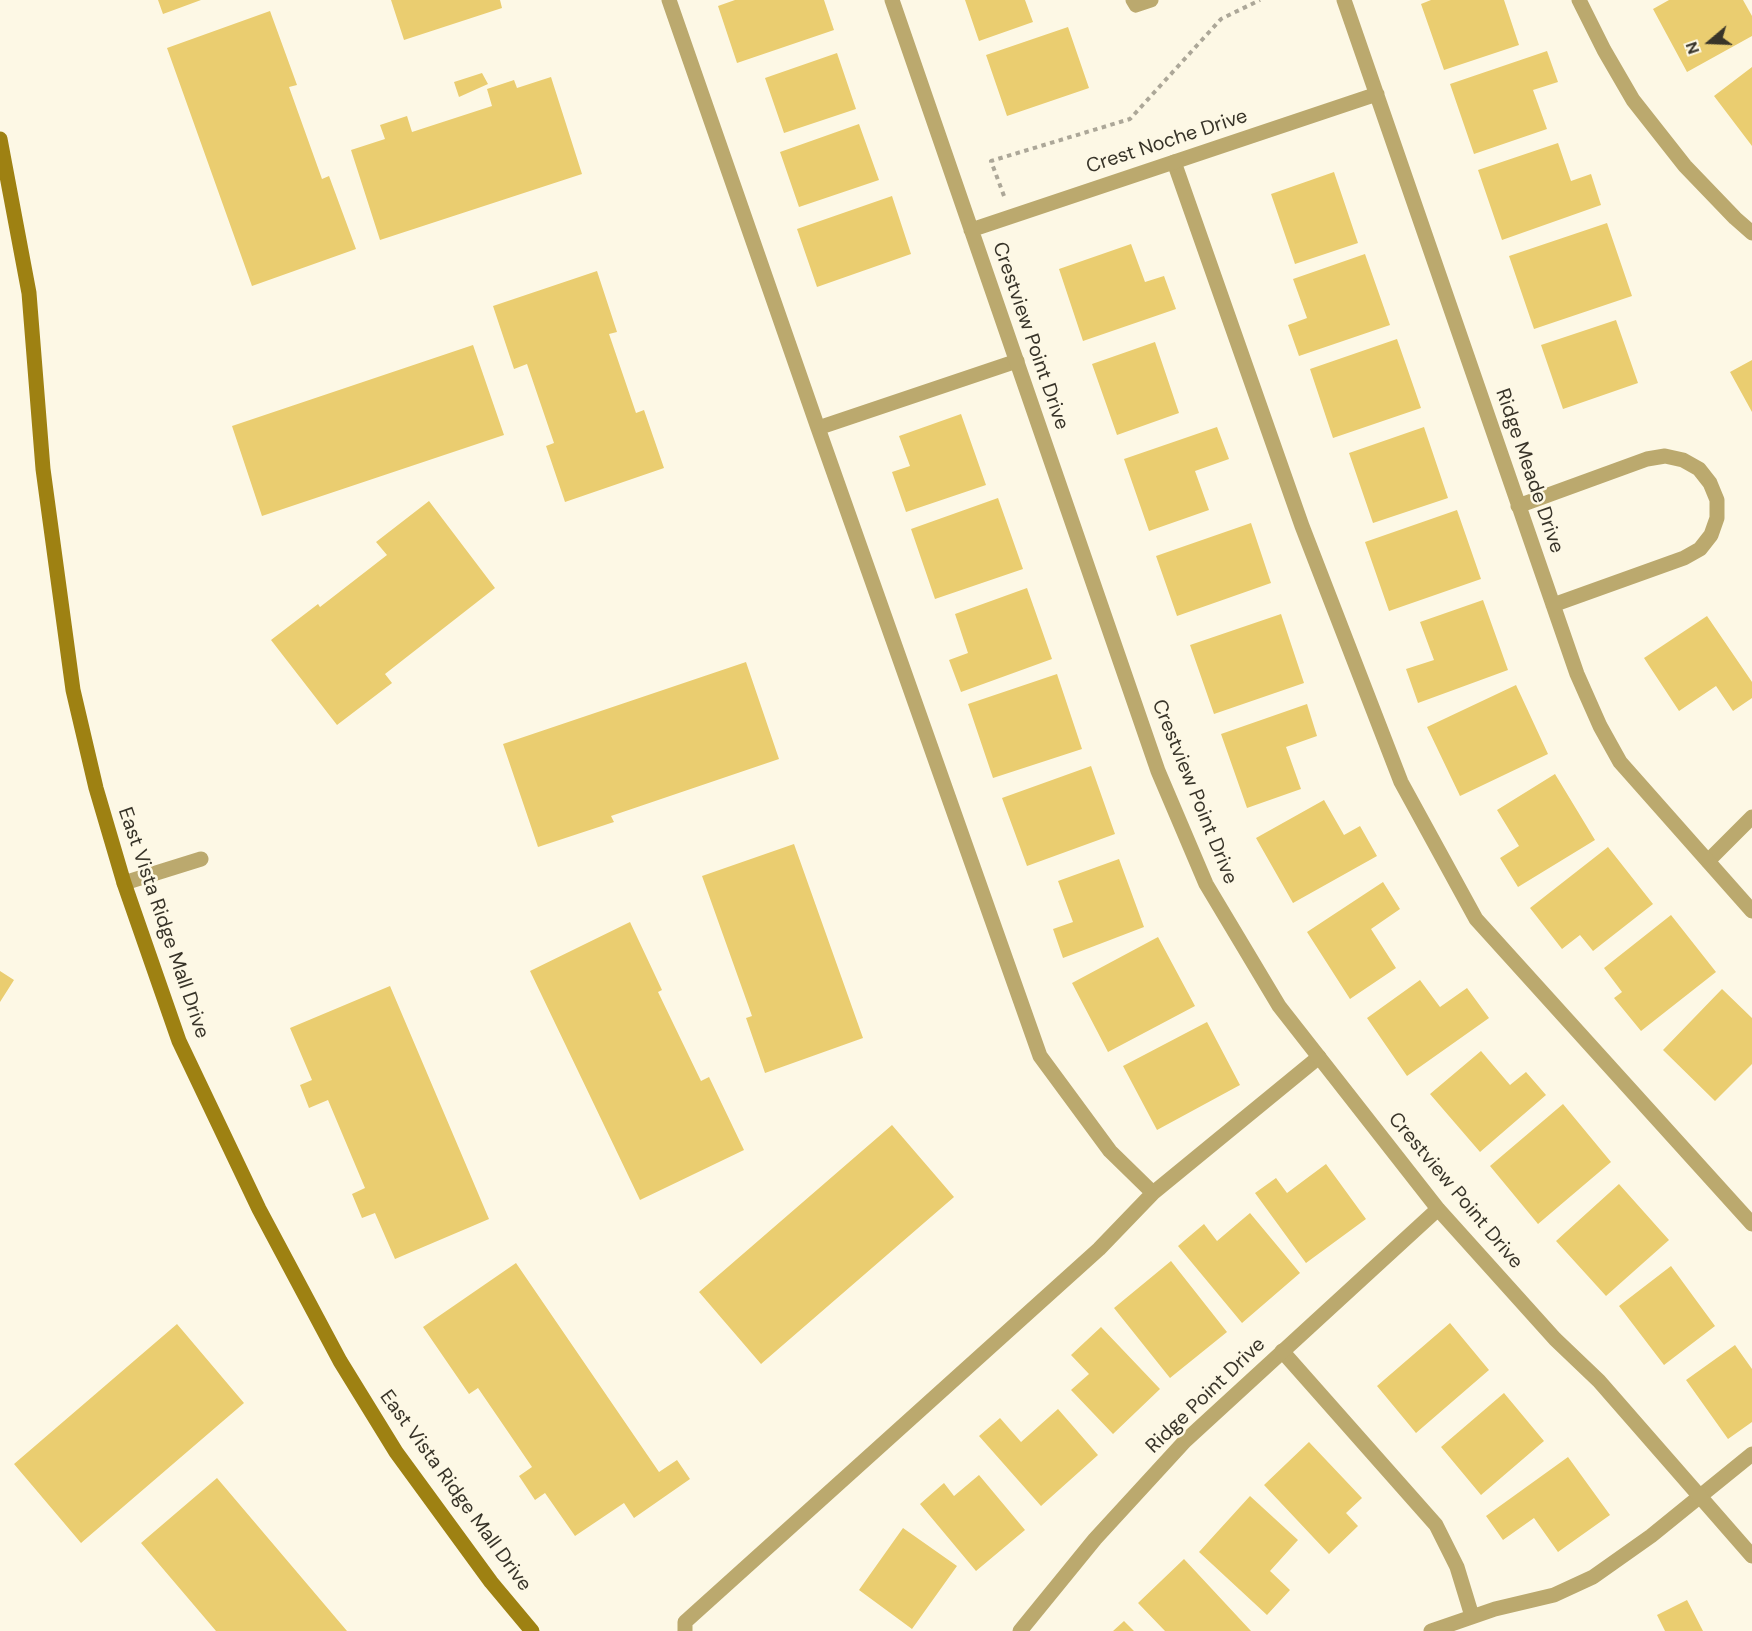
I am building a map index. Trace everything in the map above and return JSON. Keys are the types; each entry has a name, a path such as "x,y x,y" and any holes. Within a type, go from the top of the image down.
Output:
{"main road":[{"name":"East Vista Ridge Mall Drive","path":"0,139 29,293 43,469 72,690 96,788 124,884 178,1041 259,1209 340,1361 396,1452 491,1582 532,1631"}],"street":[{"path":"669,0 1040,1056 1110,1151 1153,1193"},
{"name":"Crestview Point Drive","path":"892,0 1158,771 1206,884 1279,1006 1438,1209 1556,1339 1599,1381 1752,1556"},
{"path":"1133,0 1136,5 1151,0"},
{"name":"Ridge Meade Drive","path":"1344,0 1577,674 1600,726 1620,762 1752,911"},
{"path":"1579,0 1604,51 1633,100 1685,166 1752,233"},
{"name":"Crest Noche Drive","path":"971,230 1377,94"},
{"path":"1174,162 1302,526 1401,782 1476,919 1752,1224"},
{"path":"818,428 1017,361"},
{"path":"1518,506 1647,459 1665,456 1683,460 1699,469 1710,483 1717,500 1717,518 1711,535 1700,549 1684,558 1553,605"},
{"path":"1708,861 1752,817"},
{"path":"124,884 201,859"},
{"path":"685,1631 685,1622 1099,1249 1153,1193 1319,1057"},
{"name":"Ridge Point Drive","path":"1020,1631 1095,1539 1185,1441 1438,1209"},
{"path":"1282,1351 1436,1525 1457,1568 1472,1616"},
{"path":"1431,1631 1495,1609 1554,1595 1593,1577 1651,1536 1752,1454"}],"path":[{"path":"1012,216 991,162 1130,119 1221,19 1260,0"}],"building":[{"path":"158,0 201,0 163,14"},
{"path":"391,0 500,0 502,8 404,40"},
{"path":"735,0 824,0 834,30 737,63 718,6"},
{"path":"965,0 1025,0 1033,22 979,41"},
{"path":"1431,0 1504,0 1519,45 1444,70 1421,4"},
{"path":"1669,0 1743,0 1752,16 1752,36 1687,72 1653,9"},
{"path":"270,11 297,85 289,87 322,179 329,176 356,249 252,286 167,48"},
{"path":"1068,27 1089,88 1007,116 986,55"},
{"path":"1547,51 1558,82 1533,90 1547,129 1474,154 1450,84"},
{"path":"837,53 856,109 784,133 765,78"},
{"path":"1752,67 1752,146 1714,96"},
{"path":"482,73 488,84 459,97 454,82"},
{"path":"551,77 582,174 380,240 351,150 385,139 380,125 407,116 412,132 492,106 487,89 514,80 517,88"},
{"path":"859,124 879,180 799,207 780,152"},
{"path":"1558,143 1571,181 1591,174 1601,205 1502,240 1478,170"},
{"path":"1334,172 1358,243 1295,264 1271,194"},
{"path":"892,196 911,254 817,287 797,229"},
{"path":"1607,223 1632,296 1534,329 1509,256"},
{"path":"1131,244 1145,282 1164,276 1176,309 1083,341 1059,269"},
{"path":"1365,254 1390,325 1299,356 1288,325 1307,318 1293,279"},
{"path":"597,271 617,332 609,334 636,413 644,410 664,468 565,502 546,446 554,443 527,364 514,369 493,306"},
{"path":"1616,320 1638,383 1563,409 1541,345"},
{"path":"1397,339 1421,408 1333,438 1310,369"},
{"path":"1155,342 1179,413 1117,435 1092,364"},
{"path":"473,345 504,435 262,516 232,426"},
{"path":"1752,360 1752,412 1730,372"},
{"path":"961,414 986,485 906,512 892,472 910,466 899,436"},
{"path":"1217,427 1229,459 1195,471 1209,510 1149,531 1124,459"},
{"path":"1424,427 1448,498 1373,523 1349,453"},
{"path":"998,498 1023,569 935,599 911,529"},
{"path":"429,501 495,588 385,674 392,683 337,725 271,640 318,604 320,607 387,555 376,542"},
{"path":"1457,510 1481,579 1389,611 1365,542"},
{"path":"1251,523 1271,583 1177,616 1156,556"},
{"path":"1027,588 1052,659 961,692 949,660 968,653 955,614"},
{"path":"1483,600 1508,670 1418,703 1406,669 1434,660 1420,622"},
{"path":"1281,614 1304,683 1214,714 1190,645"},
{"path":"1707,616 1752,682 1752,698 1733,711 1716,686 1679,711 1644,658"},
{"path":"746,662 779,759 611,816 614,822 538,847 503,744"},
{"path":"1057,674 1082,749 993,778 968,704"},
{"path":"1516,685 1548,754 1460,796 1427,727"},
{"path":"1307,704 1317,736 1286,747 1301,789 1247,808 1221,734"},
{"path":"1091,766 1115,834 1027,866 1002,798"},
{"path":"1555,774 1595,840 1518,887 1500,858 1519,846 1497,810"},
{"path":"1324,800 1344,835 1360,826 1377,856 1293,903 1256,838"},
{"path":"794,844 863,1038 765,1073 746,1018 752,1016 702,876"},
{"path":"1608,847 1653,904 1593,951 1580,935 1562,949 1530,908"},
{"path":"1119,859 1144,927 1063,958 1053,929 1073,922 1058,881"},
{"path":"1383,882 1400,909 1371,929 1396,968 1350,999 1307,932"},
{"path":"1671,915 1716,972 1641,1031 1614,998 1622,992 1604,968"},
{"path":"630,922 662,990 658,992 701,1081 709,1077 744,1150 640,1200 530,971"},
{"path":"1158,937 1195,1006 1108,1052 1072,983"},
{"path":"0,971 14,980 0,1002"},
{"path":"1420,980 1440,1007 1467,988 1489,1018 1407,1076 1367,1018"},
{"path":"390,986 489,1219 395,1259 375,1213 362,1218 352,1194 365,1188 328,1100 309,1108 300,1085 312,1080 290,1028"},
{"path":"1722,989 1752,1018 1752,1064 1715,1101 1663,1050"},
{"path":"1207,1022 1240,1085 1157,1130 1123,1066"},
{"path":"1481,1051 1510,1085 1526,1072 1546,1095 1480,1152 1430,1094"},
{"path":"1563,1104 1611,1162 1538,1224 1490,1166"},
{"path":"892,1125 954,1197 761,1364 699,1292"},
{"path":"1326,1164 1366,1219 1306,1263 1255,1193 1276,1178 1287,1193"},
{"path":"1619,1184 1669,1240 1606,1296 1556,1241"},
{"path":"1250,1213 1300,1273 1242,1323 1178,1246 1204,1224 1217,1241"},
{"path":"1171,1261 1227,1332 1170,1378 1114,1308"},
{"path":"516,1263 659,1472 677,1460 690,1479 634,1518 624,1503 575,1536 545,1493 535,1500 519,1476 532,1467 478,1388 469,1394 423,1327"},
{"path":"1671,1266 1715,1326 1664,1365 1619,1306"},
{"path":"1450,1323 1489,1370 1416,1433 1377,1386"},
{"path":"177,1324 244,1403 81,1543 14,1464"},
{"path":"1101,1327 1160,1389 1113,1434 1071,1390 1089,1374 1071,1355"},
{"path":"1735,1345 1752,1369 1752,1422 1728,1439 1686,1380"},
{"path":"1504,1393 1544,1441 1481,1495 1441,1447"},
{"path":"1058,1409 1098,1455 1041,1506 979,1436 1000,1418 1021,1442"},
{"path":"1309,1442 1362,1498 1346,1513 1358,1526 1329,1554 1264,1485"},
{"path":"1568,1457 1610,1515 1558,1552 1534,1518 1503,1540 1486,1516"},
{"path":"979,1475 1025,1530 976,1571 920,1504 944,1483 954,1496"},
{"path":"217,1478 347,1631 216,1631 141,1543"},
{"path":"1250,1496 1298,1540 1270,1571 1290,1590 1267,1615 1199,1552"},
{"path":"903,1528 957,1566 912,1629 859,1590"},
{"path":"1184,1559 1251,1631 1165,1631 1138,1603"},
{"path":"1687,1600 1703,1631 1665,1631 1657,1615"},
{"path":"1124,1621 1134,1631 1113,1631"}]}
